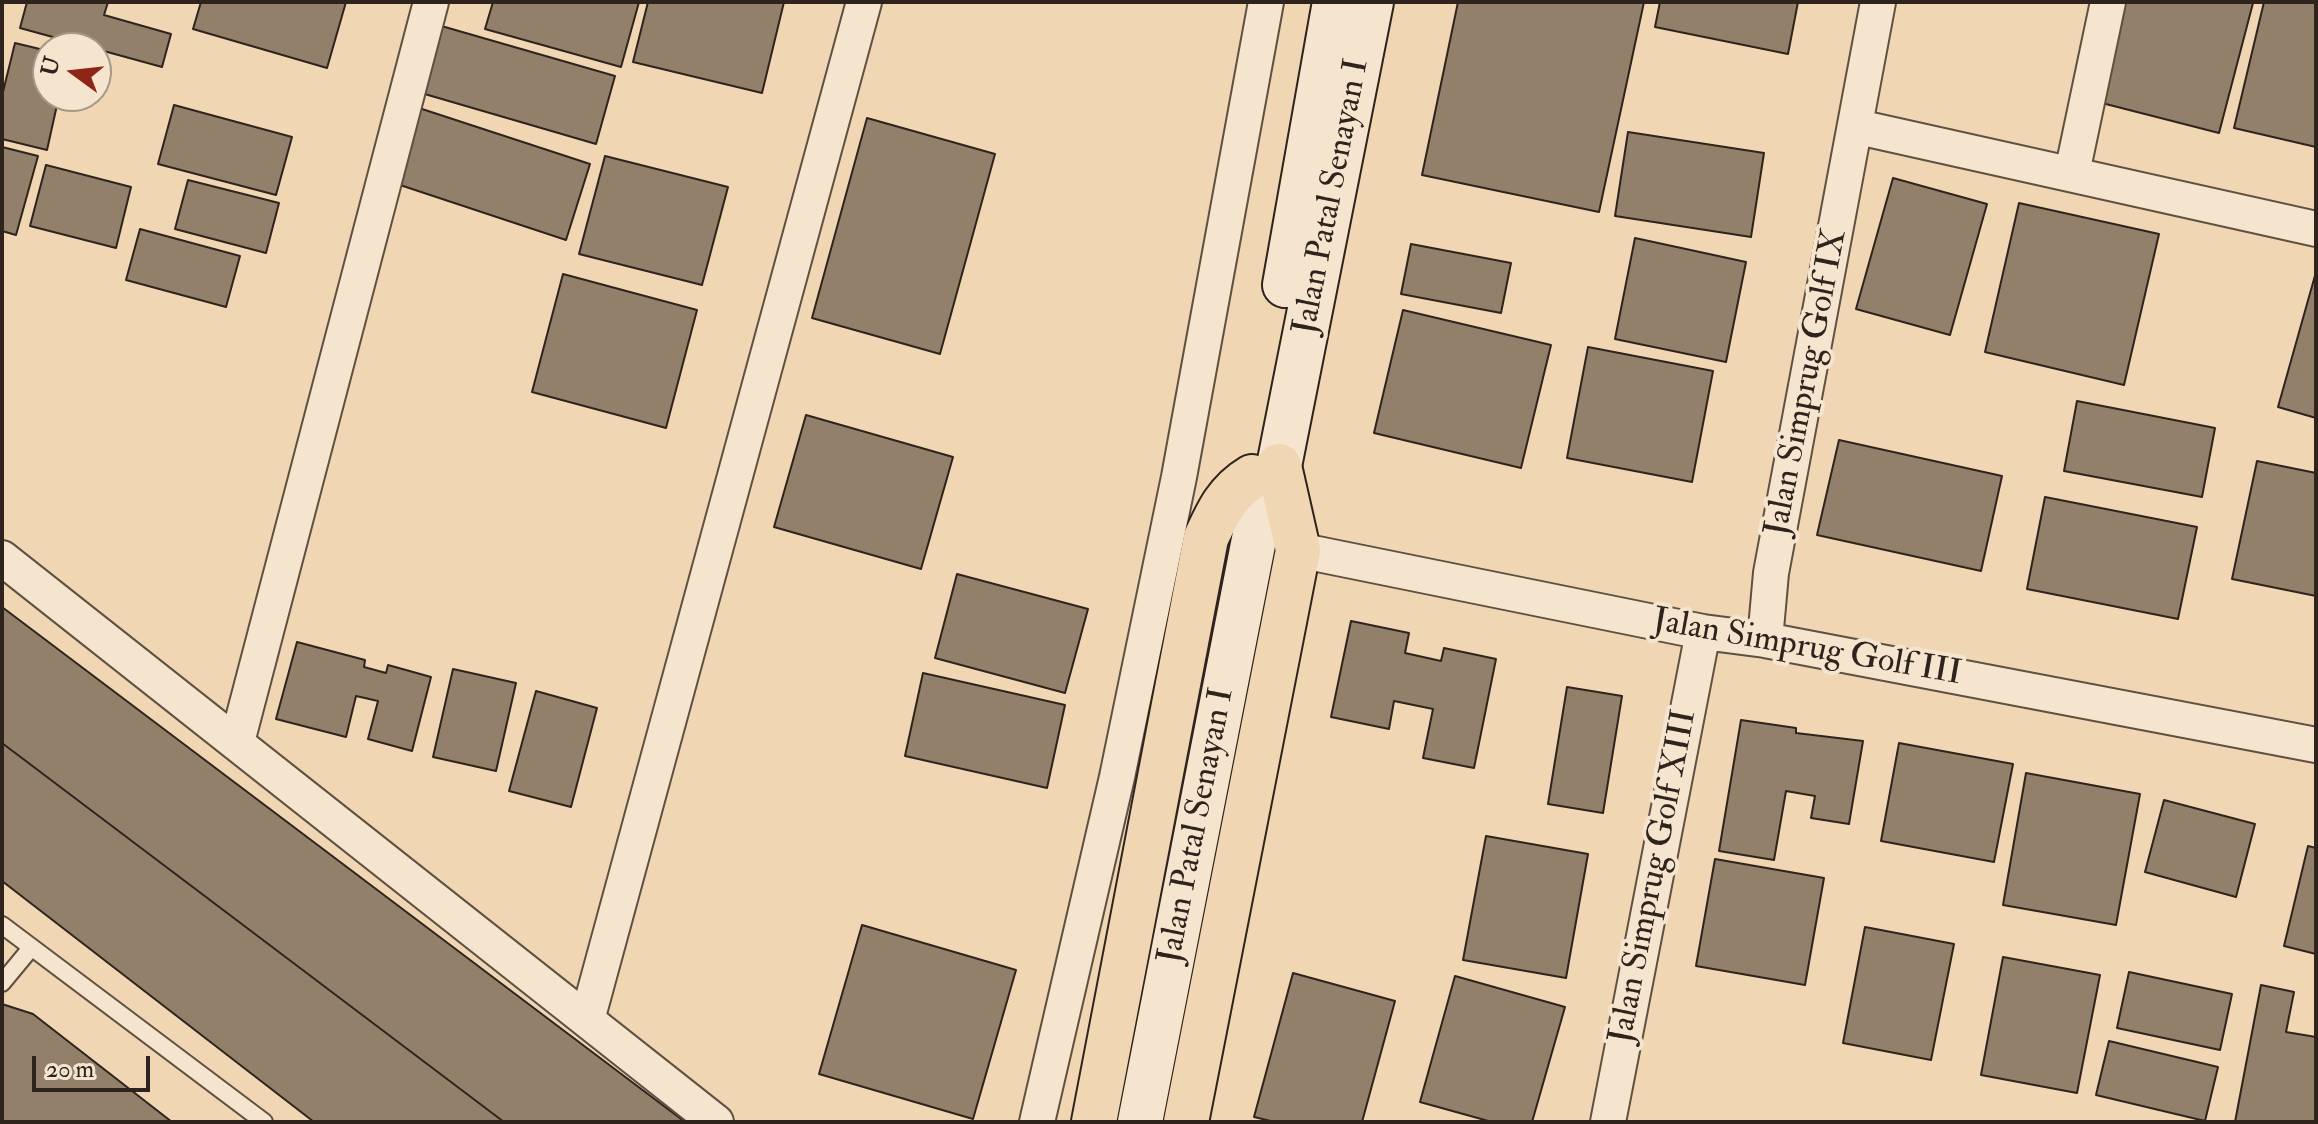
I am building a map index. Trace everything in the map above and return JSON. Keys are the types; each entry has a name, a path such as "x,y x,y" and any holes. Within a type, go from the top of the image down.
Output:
{"highway":[{"path":"1094,1122 1206,538 1220,507 1235,487 1265,471 1298,550 1186,1122"}],"main road":[{"name":"Jalan Patal Senayan I","path":"1140,1122 1253,544 1268,516 1265,471 1335,2"},
{"name":"Jalan Patal Senayan I","path":"1265,471 1371,2"}],"street":[{"path":"237,742 431,2"},
{"path":"587,1020 864,2"},
{"path":"1037,1122 1117,777 1179,477 1266,2"},
{"name":"Jalan Simprug Golf IX","path":"1765,640 1771,573 1858,127 1878,2"},
{"path":"2072,173 2108,2"},
{"path":"1858,127 2316,229"},
{"name":"Jalan Simprug Golf III","path":"1298,550 1703,632 1765,640 2316,745"},
{"path":"2,558 716,1122"},
{"name":"Jalan Simprug Golf XIII","path":"1608,1122 1703,632"}],"lane":[{"path":"2,925 264,1122"},
{"path":"2,983 31,948"}],"building":[{"path":"27,2 108,2 104,15 171,34 162,67 112,53 112,32 35,32 20,28"},
{"path":"201,2 346,2 327,68 193,29"},
{"path":"493,2 639,2 621,67 485,29"},
{"path":"648,2 784,2 762,93 633,62"},
{"path":"1458,2 1644,2 1599,212 1422,175"},
{"path":"1660,2 1798,2 1788,54 1655,27"},
{"path":"2124,2 2253,3 2219,133 2098,102"},
{"path":"2264,2 2316,2 2316,147 2234,128"},
{"path":"431,23 615,76 596,144 411,90"},
{"path":"15,43 32,47 32,112 55,112 47,150 2,139 2,96"},
{"path":"174,105 292,137 276,195 158,164"},
{"path":"419,108 590,164 566,240 394,183"},
{"path":"867,118 995,154 940,354 812,318"},
{"path":"1628,132 1764,153 1751,237 1615,216"},
{"path":"2,147 38,156 16,235 2,231"},
{"path":"605,156 728,187 702,285 579,254"},
{"path":"46,165 131,187 116,248 30,226"},
{"path":"1893,178 1987,204 1950,335 1856,309"},
{"path":"188,180 279,203 266,253 175,229"},
{"path":"2019,203 2159,234 2124,385 1985,352"},
{"path":"140,229 240,256 226,307 126,280"},
{"path":"1635,238 1746,262 1726,362 1615,339"},
{"path":"1411,244 1511,263 1501,313 1401,294"},
{"path":"2316,272 2316,418 2278,407"},
{"path":"563,274 697,310 666,428 532,392"},
{"path":"1403,310 1551,345 1521,468 1374,433"},
{"path":"1588,347 1713,371 1692,482 1567,458"},
{"path":"2077,401 2215,428 2202,497 2064,471"},
{"path":"806,415 953,457 921,569 774,527"},
{"path":"1839,440 2002,476 1981,571 1817,535"},
{"path":"2257,461 2316,473 2316,596 2232,579"},
{"path":"2045,497 2197,527 2178,619 2027,589"},
{"path":"957,574 1088,609 1065,693 935,658"},
{"path":"2,607 685,1122 504,1122 2,743"},
{"path":"1351,621 1409,633 1405,653 1441,661 1444,648 1496,659 1474,768 1423,758 1433,709 1394,701 1389,729 1331,717"},
{"path":"297,642 365,660 364,667 386,673 388,665 431,677 412,751 368,739 378,701 356,696 346,737 276,719"},
{"path":"453,669 516,683 496,771 433,757"},
{"path":"923,673 1065,705 1047,788 905,756"},
{"path":"1567,687 1622,696 1603,813 1548,804"},
{"path":"536,691 597,708 571,807 509,791"},
{"path":"1741,720 1796,728 1796,733 1863,741 1849,824 1811,818 1815,796 1786,791 1774,860 1719,851"},
{"path":"2,743 504,1122 314,1122 2,881"},
{"path":"1899,743 2013,764 1994,862 1881,841"},
{"path":"2026,773 2140,794 2116,925 2003,905"},
{"path":"2164,800 2255,824 2236,897 2145,872"},
{"path":"1486,836 1588,854 1566,978 1463,960"},
{"path":"2308,846 2316,848 2316,954 2284,946"},
{"path":"1715,859 1824,878 1805,985 1696,966"},
{"path":"862,925 1016,970 973,1119 819,1074"},
{"path":"1865,927 1954,944 1931,1060 1843,1043"},
{"path":"2003,957 2100,975 2077,1093 1981,1075"},
{"path":"2129,972 2232,994 2220,1050 2117,1028"},
{"path":"1293,973 1395,1001 1362,1122 1275,1122 1254,1117"},
{"path":"1455,976 1565,1007 1532,1122 1492,1122 1420,1102"},
{"path":"2261,985 2294,992 2286,1032 2316,1037 2316,1122 2235,1122"},
{"path":"2,1004 33,1014 172,1122 2,1122"},
{"path":"2109,1041 2218,1067 2205,1121 2096,1095"}]}
